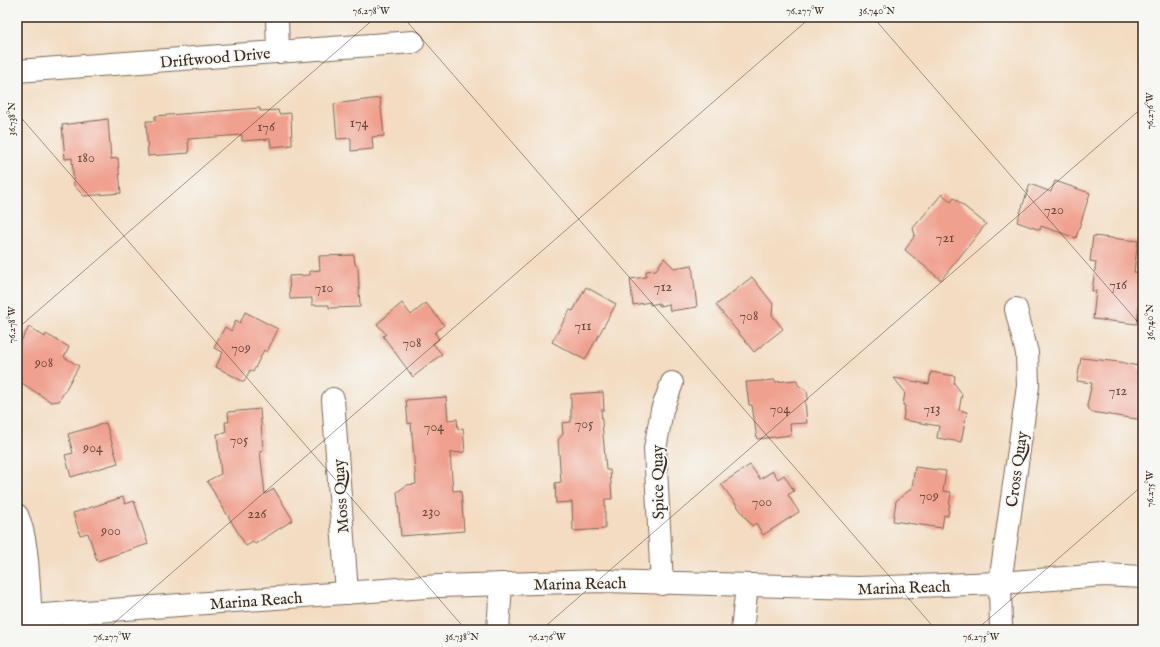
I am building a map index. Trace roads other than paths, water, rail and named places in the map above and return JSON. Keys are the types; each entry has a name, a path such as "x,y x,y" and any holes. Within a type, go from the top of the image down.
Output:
{"street":[{"path":"278,17 278,52"},
{"name":"Driftwood Drive","path":"17,71 413,42"},
{"name":"Cross Quay","path":"1001,630 1000,583 1028,386 1027,353 1016,309"},
{"name":"Spice Quay","path":"662,584 655,449 662,410 672,383"},
{"name":"Moss Quay","path":"332,399 347,593"},
{"path":"17,515 20,521 27,560 24,617"},
{"name":"Marina Reach","path":"24,617 439,586 604,581 662,584 858,588 1000,583 1104,575 1143,577"},
{"path":"498,630 501,584"},
{"path":"742,630 747,586"}]}
